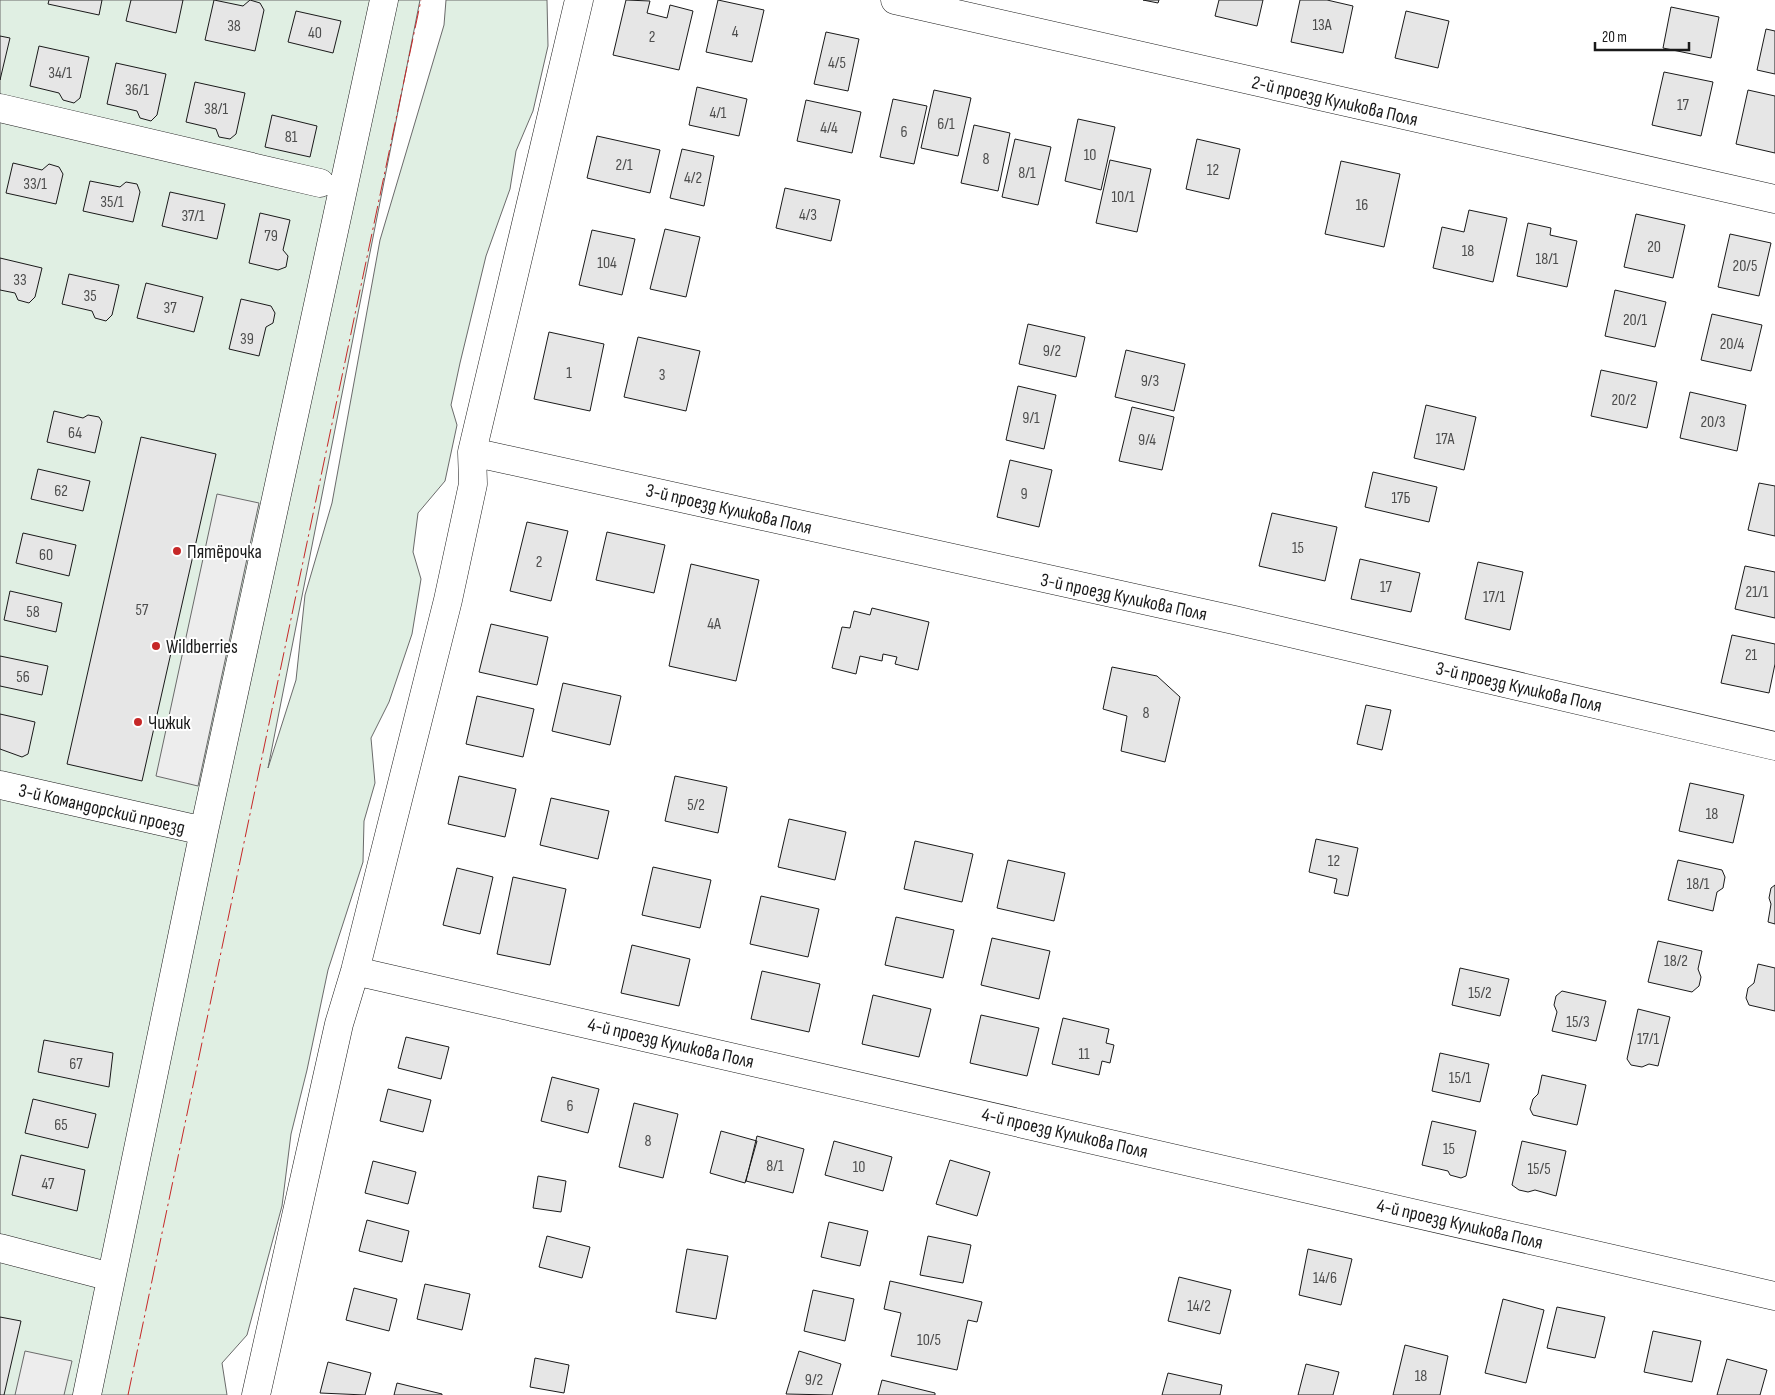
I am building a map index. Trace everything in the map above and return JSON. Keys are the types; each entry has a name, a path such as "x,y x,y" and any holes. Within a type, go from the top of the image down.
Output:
{"street":[{"path":"87,1395 204,832 384,0"},
{"path":"256,1395 339,1024 355,971 448,600 473,484 472,452 579,0"},
{"name":"2-й проезд Куликова Поля","path":"894,0 1775,199"},
{"path":"0,108 320,183"},
{"name":"3-й проезд Куликова Поля","path":"472,452 1234,620 1775,746"},
{"name":"3-й Командорский проезд","path":"0,785 204,832"},
{"name":"4-й проезд Куликова Поля","path":"355,971 1775,1296"},
{"path":"0,1248 111,1277"}],"green space":[{"path":"0,0 420,0 268,768 296,680 305,595 332,503 380,240 444,25 446,0 547,0 548,46 533,111 516,151 510,189 486,256 460,363 451,405 457,425 445,481 418,513 413,552 421,579 412,634 389,702 371,738 375,783 364,821 363,862 328,970 307,1070 291,1134 282,1206 247,1335 222,1363 227,1395 0,1395"}],"shaded area":[{"path":"217,494 259,503 198,786 156,776"},
{"path":"25,1351 72,1361 64,1395 15,1395"}],"building":[{"path":"49,0 102,0 99,15 48,4"},
{"path":"131,0 183,0 176,33 126,21"},
{"path":"214,0 243,6 250,0 260,3 264,10 255,51 205,40"},
{"path":"626,0 650,1 647,13 667,18 670,5 693,11 679,70 613,55"},
{"path":"718,0 764,10 752,62 706,52"},
{"path":"1143,0 1159,0 1158,3"},
{"path":"1219,0 1263,0 1257,26 1215,16"},
{"path":"1300,0 1327,0 1353,6 1343,53 1291,42"},
{"path":"1671,7 1719,17 1711,58 1663,48"},
{"path":"296,11 341,21 333,53 288,42"},
{"path":"1406,11 1449,21 1438,68 1395,58"},
{"path":"1766,29 1775,31 1775,74 1757,70"},
{"path":"826,32 859,39 848,91 814,84"},
{"path":"0,36 10,38 0,80"},
{"path":"39,46 89,57 80,98 74,103 63,100 59,93 30,86"},
{"path":"116,63 166,74 157,115 151,121 140,118 137,111 107,104"},
{"path":"1664,72 1713,82 1701,136 1652,125"},
{"path":"195,82 245,93 236,134 230,139 219,137 216,129 186,122"},
{"path":"697,87 747,99 739,136 689,125"},
{"path":"934,90 971,98 958,156 921,148"},
{"path":"1748,90 1775,96 1775,153 1736,144"},
{"path":"893,99 927,106 914,164 880,157"},
{"path":"806,100 861,112 852,153 797,141"},
{"path":"272,115 317,126 310,157 265,147"},
{"path":"1078,119 1115,127 1101,190 1065,181"},
{"path":"974,125 1010,133 998,191 961,183"},
{"path":"597,136 660,150 650,193 587,178"},
{"path":"1015,139 1051,147 1038,205 1002,197"},
{"path":"1197,139 1240,149 1229,199 1186,189"},
{"path":"682,149 714,156 704,206 670,198"},
{"path":"1110,160 1151,169 1137,232 1096,223"},
{"path":"1341,161 1400,174 1384,247 1325,234"},
{"path":"13,163 42,170 49,164 59,167 63,174 56,204 6,193"},
{"path":"90,181 120,187 126,182 137,184 140,192 133,222 83,211"},
{"path":"785,188 840,200 831,241 776,228"},
{"path":"170,192 225,204 217,239 162,226"},
{"path":"1469,210 1507,218 1493,282 1433,268 1442,227 1464,232"},
{"path":"260,213 290,220 283,250 288,256 286,267 278,270 249,263"},
{"path":"1636,214 1685,225 1673,278 1624,267"},
{"path":"1528,223 1551,228 1550,235 1577,241 1567,287 1517,276"},
{"path":"665,229 700,237 686,297 650,289"},
{"path":"592,230 635,239 622,295 579,285"},
{"path":"1730,234 1771,243 1759,296 1718,287"},
{"path":"0,258 42,268 35,297 29,303 18,300 15,293 0,290"},
{"path":"69,274 119,285 112,315 106,321 95,318 92,311 62,304"},
{"path":"146,283 203,297 194,332 137,318"},
{"path":"1615,290 1666,302 1655,347 1605,336"},
{"path":"241,299 271,306 275,313 273,323 266,327 259,356 229,349"},
{"path":"1712,314 1762,325 1751,371 1701,360"},
{"path":"1028,324 1085,337 1076,377 1019,364"},
{"path":"549,332 604,344 590,411 534,399"},
{"path":"638,337 700,351 686,411 624,397"},
{"path":"1126,350 1185,364 1174,411 1115,397"},
{"path":"1601,370 1657,382 1647,428 1591,416"},
{"path":"1018,386 1056,395 1044,449 1006,440"},
{"path":"1690,392 1746,405 1737,451 1680,438"},
{"path":"1426,405 1476,417 1464,470 1414,458"},
{"path":"1132,407 1174,417 1162,470 1119,461"},
{"path":"54,411 83,418 88,415 99,417 102,422 95,453 47,442"},
{"path":"141,437 216,454 142,781 67,764"},
{"path":"1010,460 1052,470 1039,527 997,517"},
{"path":"38,469 90,481 83,511 31,499"},
{"path":"1373,472 1437,487 1429,522 1365,507"},
{"path":"1759,483 1775,486 1775,536 1748,530"},
{"path":"1272,513 1337,527 1325,581 1259,566"},
{"path":"527,522 568,531 551,601 510,591"},
{"path":"607,532 665,545 654,593 596,580"},
{"path":"23,533 76,545 69,576 16,563"},
{"path":"1360,559 1420,573 1411,612 1351,599"},
{"path":"1478,562 1523,572 1510,630 1465,619"},
{"path":"691,564 759,580 736,681 669,666"},
{"path":"1745,566 1775,572 1775,618 1735,609"},
{"path":"10,591 62,603 56,632 4,620"},
{"path":"872,608 929,622 918,670 895,664 897,657 883,654 882,661 860,656 856,674 832,668 842,627 850,628 854,611 870,615"},
{"path":"491,624 548,637 537,685 479,672"},
{"path":"1732,635 1775,644 1775,664 1769,693 1721,683"},
{"path":"0,656 48,666 42,695 0,686"},
{"path":"1112,667 1157,676 1180,697 1165,762 1121,751 1127,716 1103,709"},
{"path":"563,683 621,696 610,745 552,731"},
{"path":"477,696 534,709 523,757 466,744"},
{"path":"1366,705 1391,710 1382,750 1357,744"},
{"path":"0,714 35,722 28,754 22,757 0,749"},
{"path":"459,776 516,789 505,837 448,824"},
{"path":"675,776 727,787 718,833 665,821"},
{"path":"1690,783 1744,795 1733,843 1679,831"},
{"path":"551,798 609,811 598,859 540,845"},
{"path":"789,819 846,832 835,880 778,867"},
{"path":"1316,839 1358,848 1348,896 1334,893 1337,879 1309,872"},
{"path":"915,841 973,854 962,902 904,889"},
{"path":"1008,860 1065,873 1054,921 997,908"},
{"path":"1678,860 1722,870 1725,877 1723,888 1717,892 1713,911 1668,900"},
{"path":"653,867 711,880 700,928 642,915"},
{"path":"457,868 493,877 480,934 443,925"},
{"path":"513,877 566,889 550,965 497,954"},
{"path":"1775,885 1775,924 1768,922 1771,904 1769,898 1771,888"},
{"path":"761,896 819,909 808,957 750,944"},
{"path":"896,917 954,930 943,978 885,965"},
{"path":"992,938 1050,951 1039,999 981,985"},
{"path":"1658,941 1702,951 1698,969 1701,977 1699,986 1692,992 1648,982"},
{"path":"632,945 690,959 679,1006 621,993"},
{"path":"1758,964 1775,968 1775,1011 1749,1005 1746,998 1748,988 1754,983"},
{"path":"1460,968 1509,979 1500,1016 1452,1005"},
{"path":"762,971 820,984 809,1032 751,1019"},
{"path":"1562,991 1606,1001 1596,1041 1552,1031 1557,1012 1554,1005 1556,996"},
{"path":"873,995 931,1009 919,1057 862,1044"},
{"path":"1638,1009 1670,1017 1658,1066 1649,1064 1642,1067 1631,1065 1627,1059"},
{"path":"981,1015 1039,1028 1027,1076 970,1063"},
{"path":"1063,1018 1109,1029 1106,1043 1114,1045 1110,1063 1102,1061 1099,1075 1052,1064"},
{"path":"406,1037 449,1047 441,1079 398,1068"},
{"path":"44,1040 113,1053 109,1087 38,1072"},
{"path":"1440,1053 1489,1064 1480,1102 1432,1091"},
{"path":"1542,1075 1586,1085 1577,1125 1533,1115 1530,1109 1533,1099 1538,1094"},
{"path":"552,1077 599,1089 588,1133 541,1121"},
{"path":"388,1089 431,1100 423,1132 380,1121"},
{"path":"33,1099 96,1114 88,1148 25,1133"},
{"path":"634,1103 678,1114 663,1178 619,1167"},
{"path":"1432,1121 1476,1131 1466,1176 1461,1178 1450,1175 1448,1171 1422,1165"},
{"path":"721,1131 757,1141 745,1183 710,1173"},
{"path":"757,1136 804,1149 793,1193 746,1181"},
{"path":"834,1141 892,1157 883,1191 825,1175"},
{"path":"1522,1141 1566,1151 1556,1196 1535,1190 1528,1192 1519,1190 1512,1185"},
{"path":"21,1155 85,1170 77,1211 12,1195"},
{"path":"950,1160 990,1172 977,1216 936,1204"},
{"path":"373,1161 416,1172 408,1204 365,1193"},
{"path":"538,1176 566,1181 561,1212 533,1208"},
{"path":"367,1220 409,1231 402,1262 359,1251"},
{"path":"829,1222 868,1231 860,1266 821,1257"},
{"path":"547,1236 590,1247 582,1278 539,1267"},
{"path":"928,1236 971,1245 963,1283 920,1275"},
{"path":"687,1249 728,1256 716,1319 676,1312"},
{"path":"1308,1249 1352,1259 1341,1305 1299,1295"},
{"path":"1179,1277 1231,1290 1220,1334 1168,1321"},
{"path":"890,1281 982,1302 977,1322 968,1320 957,1370 891,1356 901,1313 884,1309"},
{"path":"425,1284 470,1294 462,1330 417,1319"},
{"path":"354,1288 397,1299 389,1331 346,1320"},
{"path":"813,1290 854,1299 845,1341 804,1331"},
{"path":"1503,1299 1544,1310 1526,1383 1485,1373"},
{"path":"1557,1307 1605,1317 1595,1358 1547,1348"},
{"path":"0,1317 21,1321 4,1395 0,1395"},
{"path":"1653,1331 1701,1341 1692,1382 1644,1372"},
{"path":"1405,1345 1448,1356 1440,1395 1393,1395"},
{"path":"799,1351 841,1364 832,1395 786,1394"},
{"path":"535,1358 569,1365 564,1393 530,1387"},
{"path":"1727,1359 1767,1370 1760,1395 1717,1395"},
{"path":"328,1362 371,1373 365,1395 320,1393"},
{"path":"1306,1364 1339,1372 1333,1395 1298,1395"},
{"path":"1168,1373 1222,1385 1220,1395 1162,1395"},
{"path":"882,1380 935,1393 935,1395 878,1395"},
{"path":"397,1383 442,1394 442,1395 394,1395"}],"power":[{"path":"128,1395 421,0"}],"place":[{"name":"Пятёрочка","path":"177,551"},
{"name":"Wildberries","path":"156,646"},
{"name":"Чижик","path":"138,722"}]}
